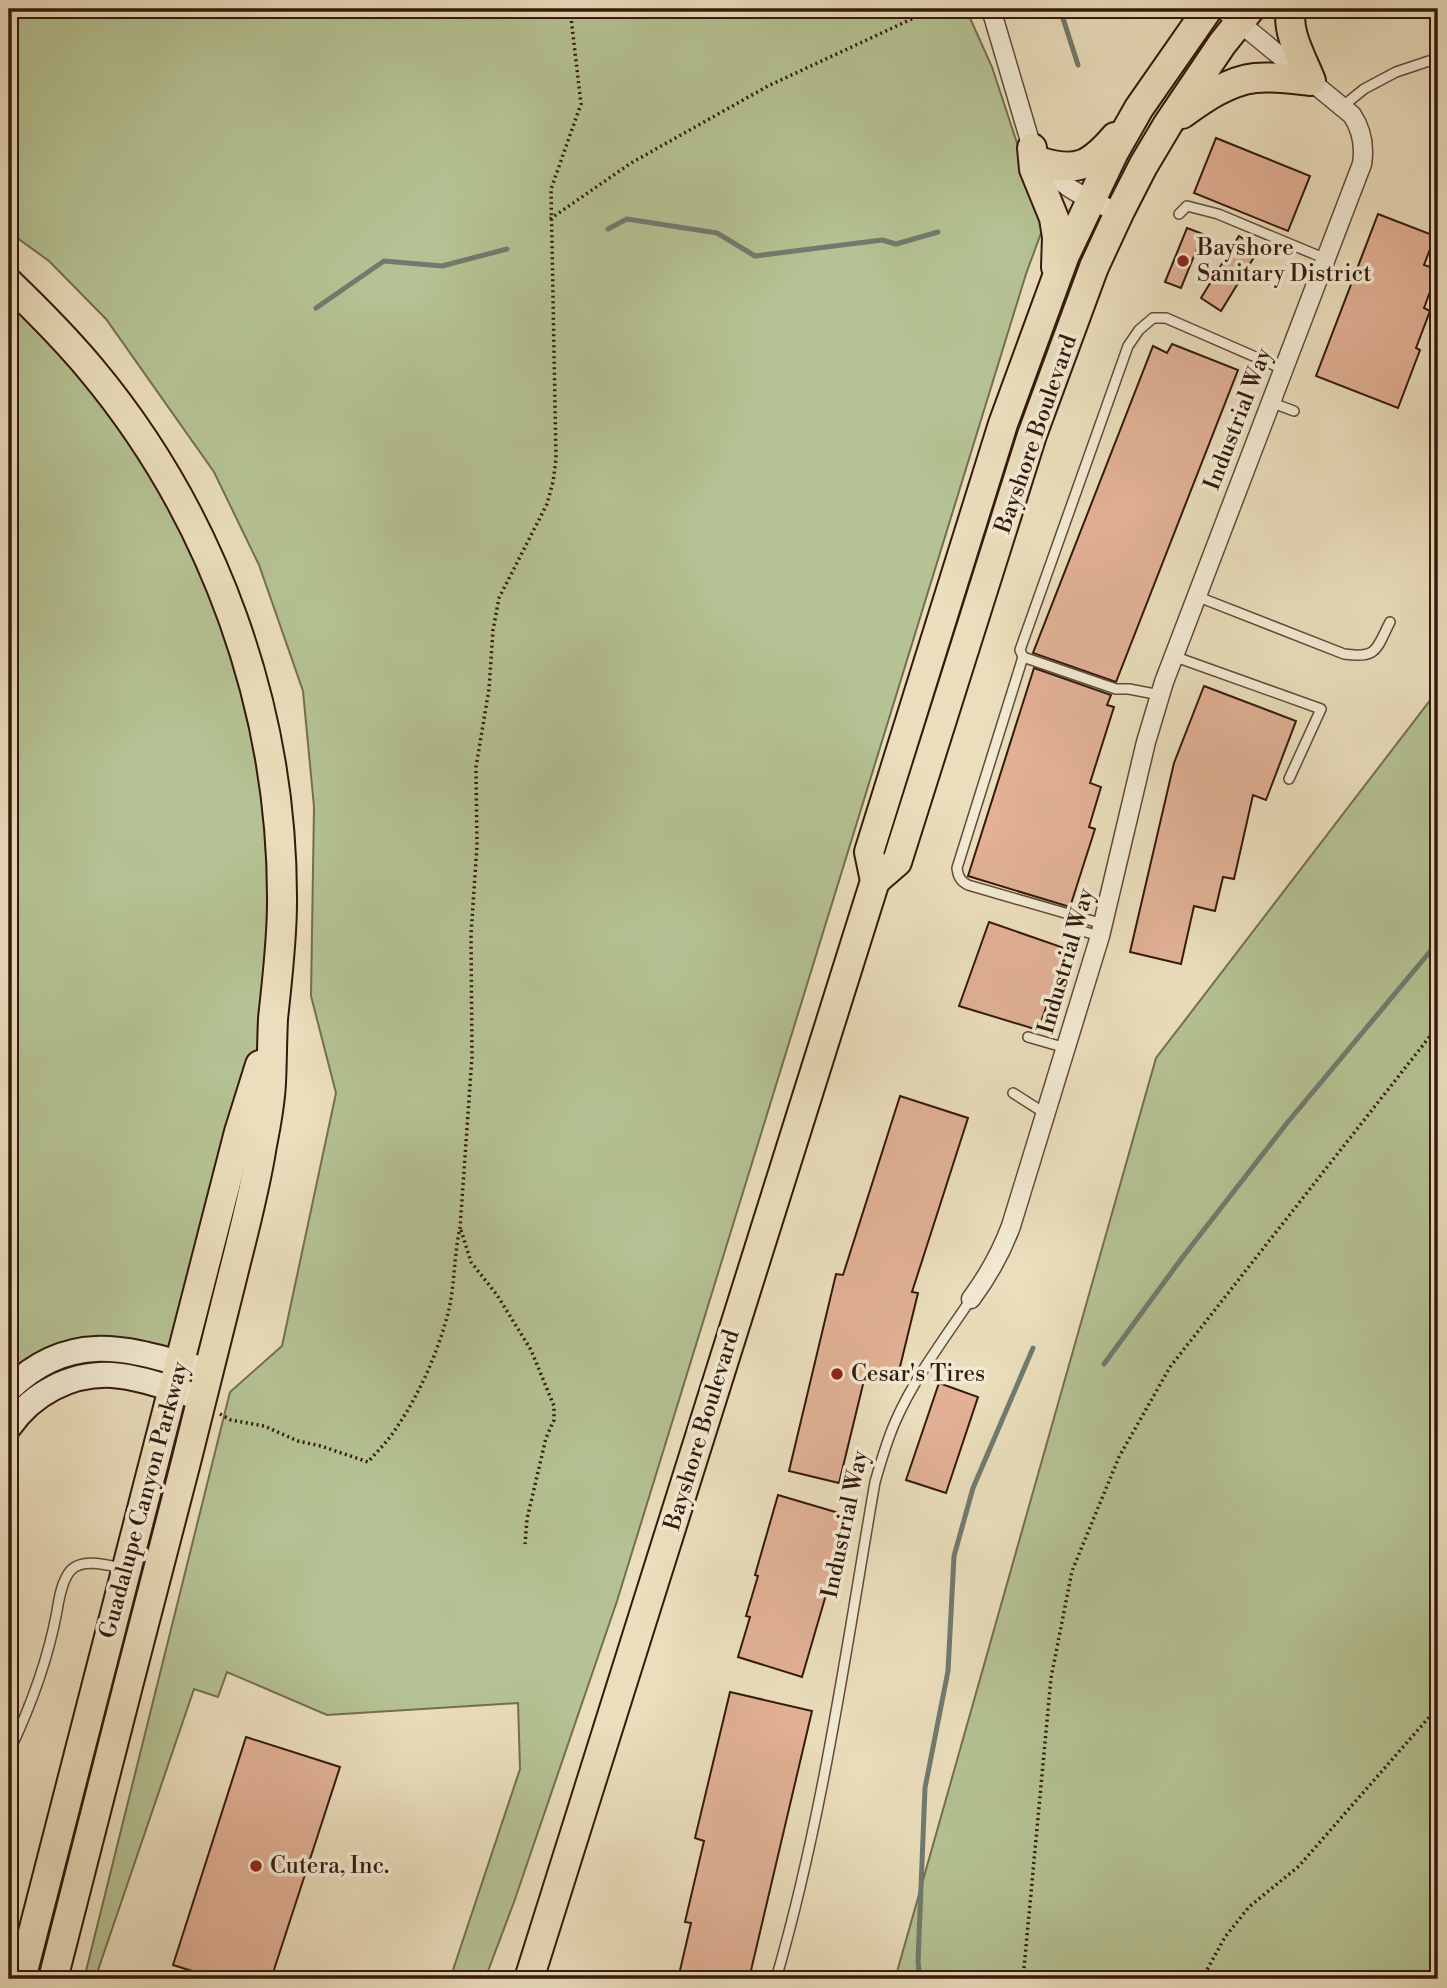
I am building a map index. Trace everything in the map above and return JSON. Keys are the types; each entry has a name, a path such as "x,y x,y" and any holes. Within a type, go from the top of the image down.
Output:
{"main road":[{"name":"Bayshore Boulevard","path":"529,1979 875,881 869,852 1003,424 1065,255 1114,152 1139,108 1208,9"},
{"path":"1168,124 1208,95 1254,78 1311,81 1292,33 1289,17 1291,9"},
{"name":"Bayshore Boulevard","path":"875,881 897,862 1032,435 1094,267 1143,166 1237,13"},
{"path":"1055,284 1055,218 1034,169 1037,155 1059,168 1078,167 1105,148 1139,108"},
{"name":"Guadalupe Canyon Parkway","path":"9,283 91,368 140,435 183,505 201,541 233,618 257,696 274,776 282,899 271,1087 249,1209 53,1979"},
{"name":"Guadalupe Canyon Parkway","path":"21,1979 239,1132 273,1022"}],"street":[{"path":"990,9 1037,155 1051,174 1063,184 1090,201 1119,213"},
{"name":"Industrial Way","path":"971,1299 1001,1253 1011,1226 1102,930 1146,742 1173,656 1362,164 1362,134 1358,124 1343,106 1311,81 1237,13"},
{"path":"9,1389 38,1365 85,1349 112,1348 134,1351 177,1377"},
{"path":"9,1427 17,1415 48,1390 90,1376 177,1377 205,1384"}],"lane":[{"path":"1343,106 1364,89 1396,72 1438,58"},
{"path":"1179,214 1187,206 1218,214 1325,259"},
{"path":"1102,930 968,885 957,873 1023,657 1020,650 1128,346 1139,330 1153,318 1166,318 1283,369"},
{"path":"1270,402 1294,411"},
{"path":"1196,596 1344,653 1361,656 1376,649 1390,622"},
{"path":"1173,656 1321,709 1289,779"},
{"path":"1023,657 1116,689 1160,695"},
{"path":"1071,928 1102,930"},
{"path":"1028,1037 1066,1048"},
{"path":"1013,1093 1046,1114"},
{"name":"Industrial Way","path":"776,1979 795,1911 819,1804 875,1482 895,1420 911,1389 971,1299"},
{"path":"9,1752 48,1653 66,1576 73,1568 99,1563 126,1569"}],"path":[{"path":"205,1384 222,1416 264,1426 298,1441 368,1462 390,1438 417,1393 437,1348 449,1307 460,1228 472,1057 471,934 477,846 476,767 489,690 493,630 499,598 547,504 556,459 551,190 581,104 570,9"},
{"path":"550,219 631,163 757,93 933,9"},
{"path":"1023,1979 1051,1678 1072,1571 1119,1457 1170,1367 1438,1026"},
{"path":"460,1228 471,1262 497,1295 531,1350 554,1406 555,1420 546,1438 527,1519 525,1544"},
{"path":"1202,1979 1225,1937 1249,1907 1299,1866 1438,1707"}],"green space":[{"path":"9,9 966,9 992,67 1044,225 1026,274 617,1601 485,1979 450,1979 520,1769 518,1703 327,1715 227,1672 218,1697 194,1689 95,1979 84,1979 230,1392 282,1346 336,1093 311,996 314,807 303,691 259,565 214,472 106,319 49,261 9,232"},
{"path":"9,283 140,435 257,696 278,982 180,1364 112,1348 9,1389"},
{"path":"1438,690 1438,1979 895,1979 1156,1058"}],"building":[{"path":"1216,138 1310,176 1288,231 1194,193"},
{"path":"1378,214 1435,236 1424,265 1438,270 1424,308 1430,311 1416,348 1420,350 1398,408 1316,376"},
{"name":"Bayshore Sanitary District","path":"1187,228 1203,234 1181,288 1165,282"},
{"path":"1239,236 1259,249 1221,311 1201,298"},
{"path":"1172,344 1238,370 1116,682 1033,653 1153,346 1167,353"},
{"path":"1034,668 1111,695 1107,705 1114,707 1090,783 1101,787 1089,827 1095,829 1070,907 968,876"},
{"path":"1204,686 1296,721 1266,800 1253,795 1234,879 1223,877 1215,911 1194,906 1181,964 1130,952 1174,763"},
{"path":"989,922 1067,949 1038,1030 959,1006"},
{"path":"900,1096 968,1118 912,1292 918,1293 898,1375 867,1368 839,1483 789,1471 836,1274 843,1275"},
{"path":"939,1383 978,1397 946,1493 906,1480"},
{"path":"778,1495 849,1516 802,1677 738,1657 750,1617 746,1616 758,1576 755,1575"},
{"path":"730,1692 812,1711 749,1979 678,1979 691,1923 685,1922 704,1841 695,1838"},
{"name":"Cutera, Inc.","path":"246,1737 340,1767 271,1979 218,1979 173,1965"}],"waterway":[{"path":"1060,9 1078,65"},
{"path":"608,229 627,219 717,233 755,256 882,240 896,244 938,232"},
{"path":"316,308 384,261 442,266 507,249"},
{"path":"1104,1364 1287,1123 1438,942"},
{"path":"920,1979 918,1962 925,1788 948,1671 954,1556 973,1488 1033,1348"}],"place":[{"name":"Bayshore Sanitary District","path":"1183,261"},
{"name":"Cesar's Tires","path":"837,1374"},
{"name":"Cutera, Inc.","path":"256,1866"}]}
